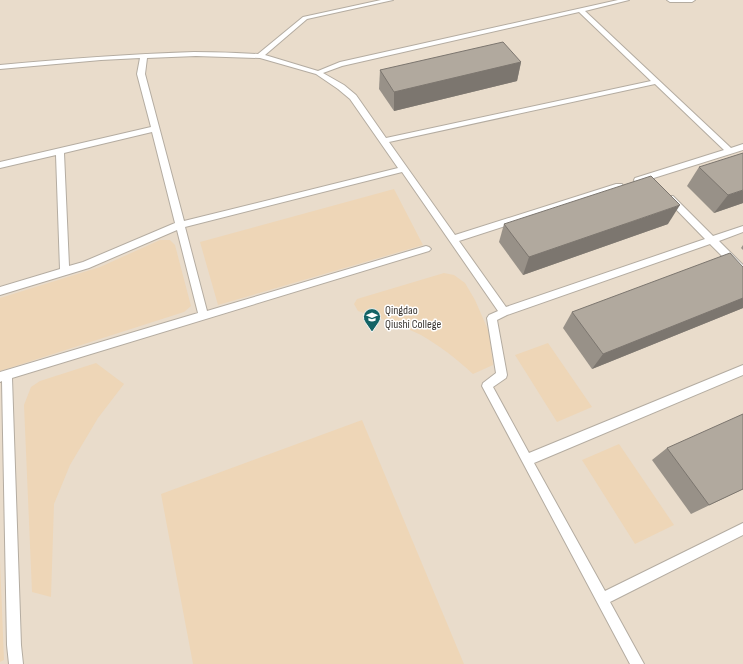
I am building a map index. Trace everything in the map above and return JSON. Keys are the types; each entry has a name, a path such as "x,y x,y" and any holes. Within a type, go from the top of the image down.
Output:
{"lane":[{"path":"260,56 306,18 390,0"},
{"path":"318,73 340,64 626,0"},
{"path":"670,0 692,0"},
{"path":"580,10 730,151"},
{"path":"0,67 101,58 196,54 260,56 318,73 341,87 353,97 504,312"},
{"path":"144,56 141,74 204,316"},
{"path":"384,140 656,82"},
{"path":"0,165 155,129"},
{"path":"453,239 652,180 743,147"},
{"path":"60,151 65,271"},
{"path":"0,291 86,264 180,225 404,169"},
{"path":"665,193 743,271"},
{"path":"637,664 487,386 502,374 492,318 504,312 743,229"},
{"path":"16,664 14,645 4,376 426,249"},
{"path":"527,460 743,370"},
{"path":"602,599 743,529"}],"shaded area":[{"name":"Qingdao Qiushi College","path":"0,0 743,0 743,664 0,664"},
{"path":"394,189 423,245 218,305 200,242"},
{"path":"160,240 170,240 175,245 191,306 184,312 0,371 0,298 100,267"},
{"path":"444,273 454,275 465,283 475,300 489,332 493,365 473,374 448,353 421,335 358,311 354,304 357,299"},
{"path":"548,343 592,407 557,422 515,355"},
{"path":"96,363 124,384 98,418 70,465 54,504 51,597 32,592 24,405 31,387 40,381"},
{"path":"362,420 464,664 193,664 161,494"},
{"path":"619,444 674,525 635,544 582,460"},
{"path":"0,560 4,660 0,662"}],"building":[{"path":"503,42 521,62 394,92 380,70"},
{"path":"743,153 743,190 728,195 699,167"},
{"path":"651,176 680,205 529,257 504,224"},
{"path":"730,253 743,267 743,298 603,354 572,312"},
{"path":"743,414 743,489 709,505 667,448"}],"place":[{"name":"Qingdao Qiushi College","path":"372,332"}]}
